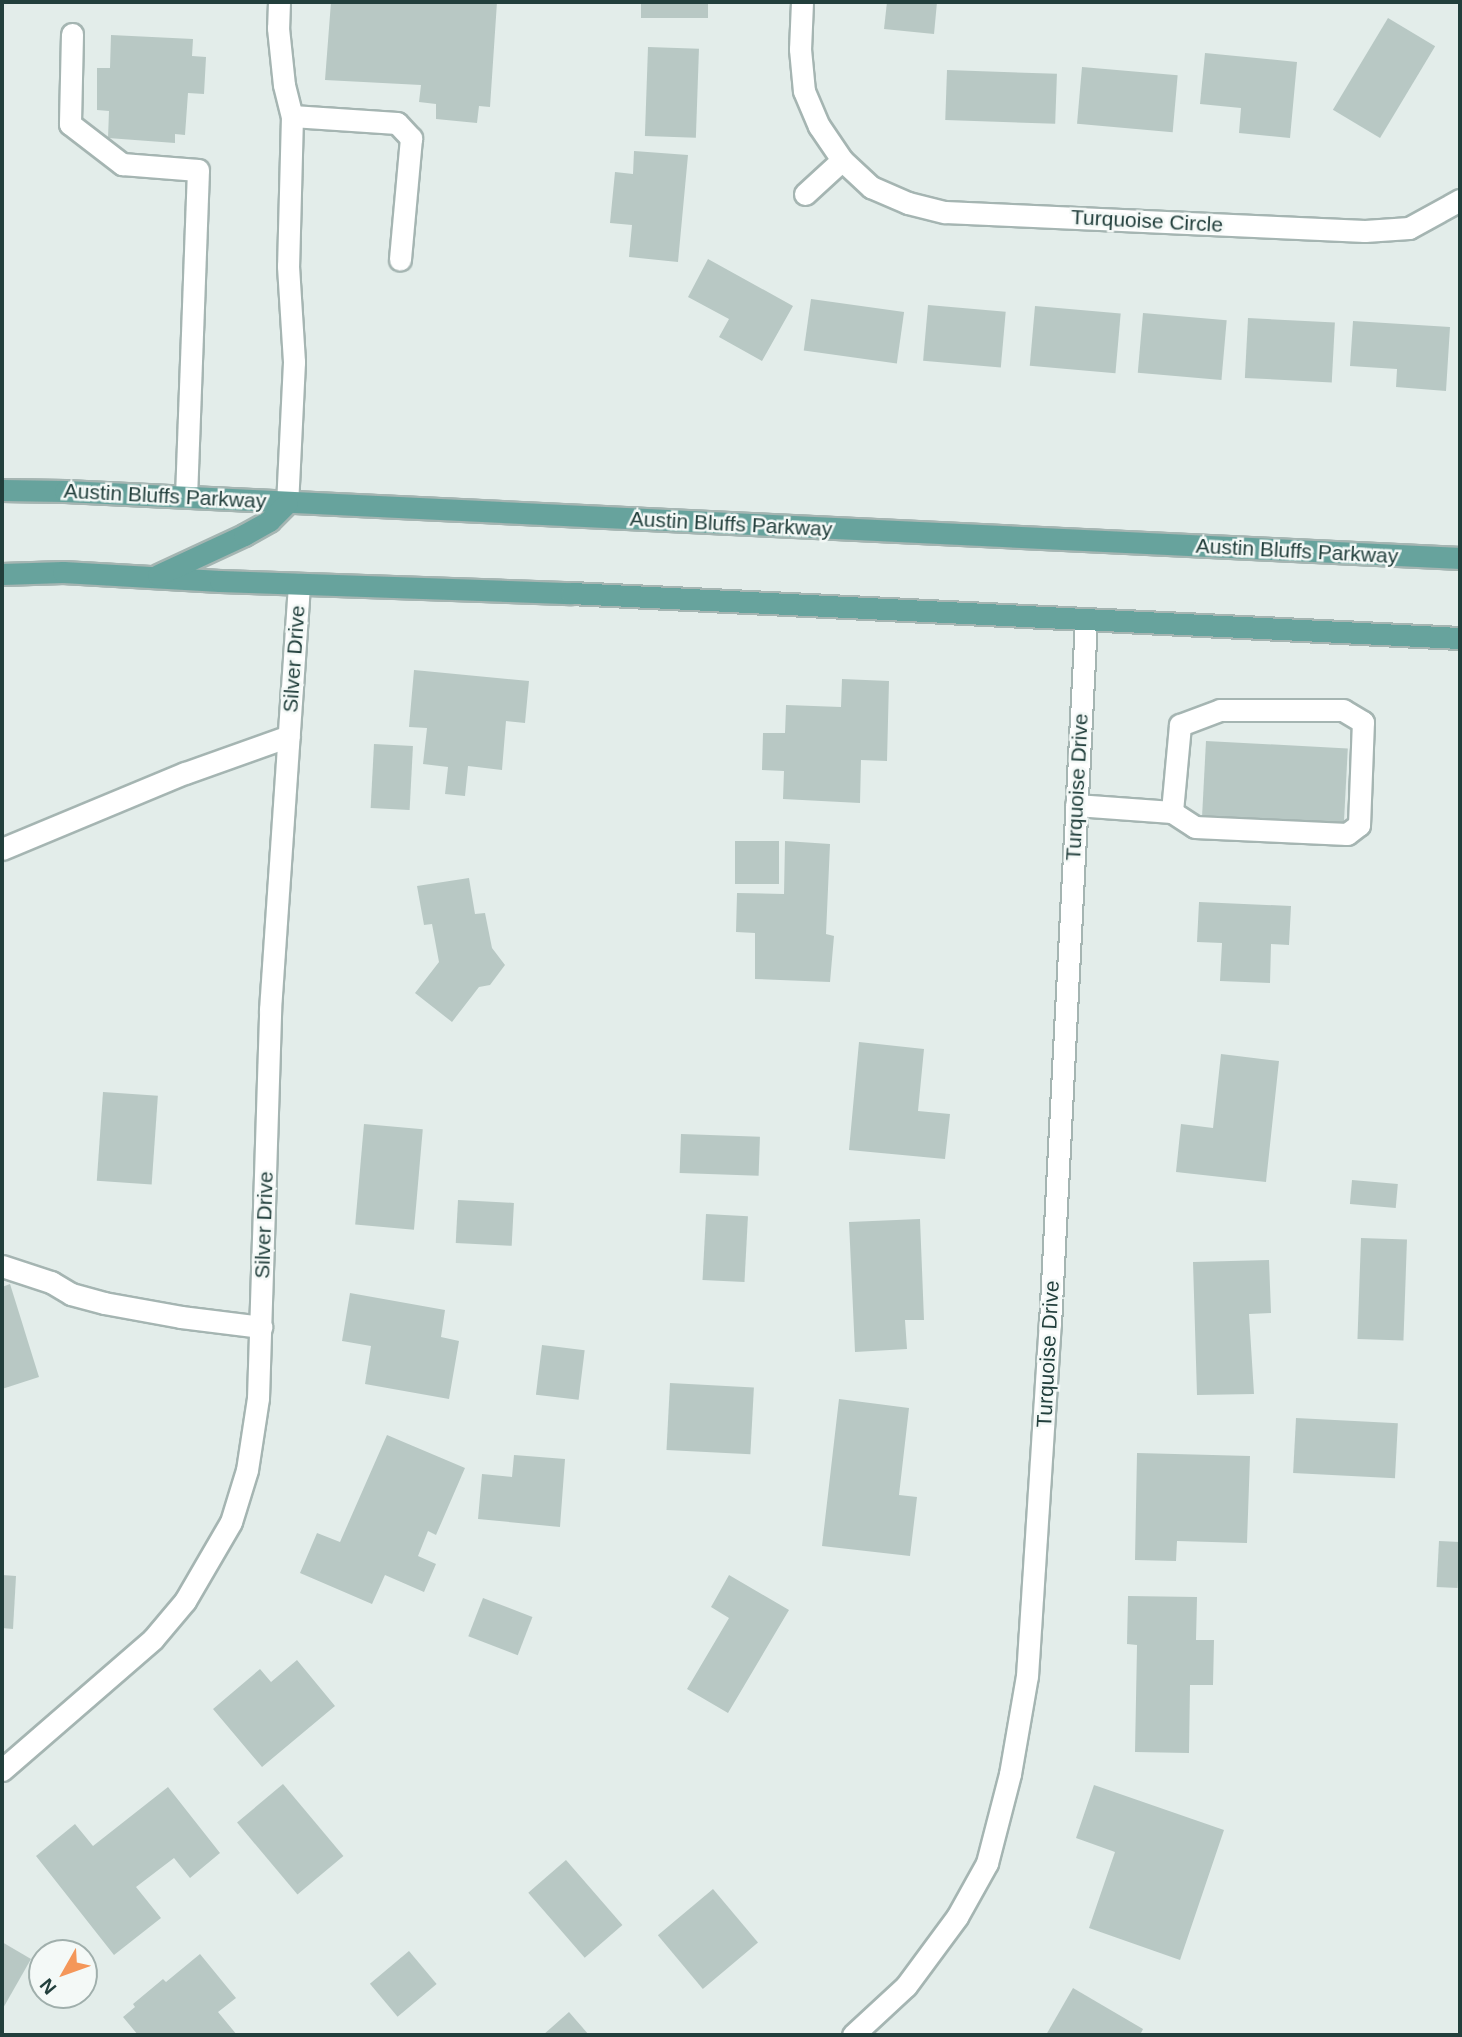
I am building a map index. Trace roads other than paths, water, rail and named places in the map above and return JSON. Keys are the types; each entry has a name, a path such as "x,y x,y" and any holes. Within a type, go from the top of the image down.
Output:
{"main road":[{"name":"Austin Bluffs Parkway","path":"2,490 186,496 1460,558"},
{"path":"153,578 244,535 269,521 288,503"},
{"path":"2,573 63,572 153,578 571,593 1460,638"}],"street":[{"path":"279,2 278,28 284,85 292,116 288,266 294,362 288,503"},
{"name":"Turquoise Circle","path":"802,2 800,49 804,91 819,126 842,160 872,187 908,203 945,212 1365,231 1409,228 1460,200"},
{"path":"72,34 70,124 122,164 198,170 186,496"},
{"path":"292,116 397,123 411,138 400,260"},
{"path":"805,194 842,160"},
{"name":"Silver Drive","path":"2,1770 153,1639 185,1601 231,1522 247,1470 258,1398 270,1010 299,584"},
{"name":"Turquoise Drive","path":"853,2035 906,1986 957,1917 987,1863 1010,1774 1027,1676 1050,1324 1086,620"},
{"path":"1076,805 1172,812 1195,827 1347,834 1359,825 1363,722 1343,710 1220,710 1180,725 1172,812"},
{"path":"2,849 185,773 289,736"},
{"path":"2,1266 51,1282 71,1294 104,1303 181,1317 261,1327"}]}
